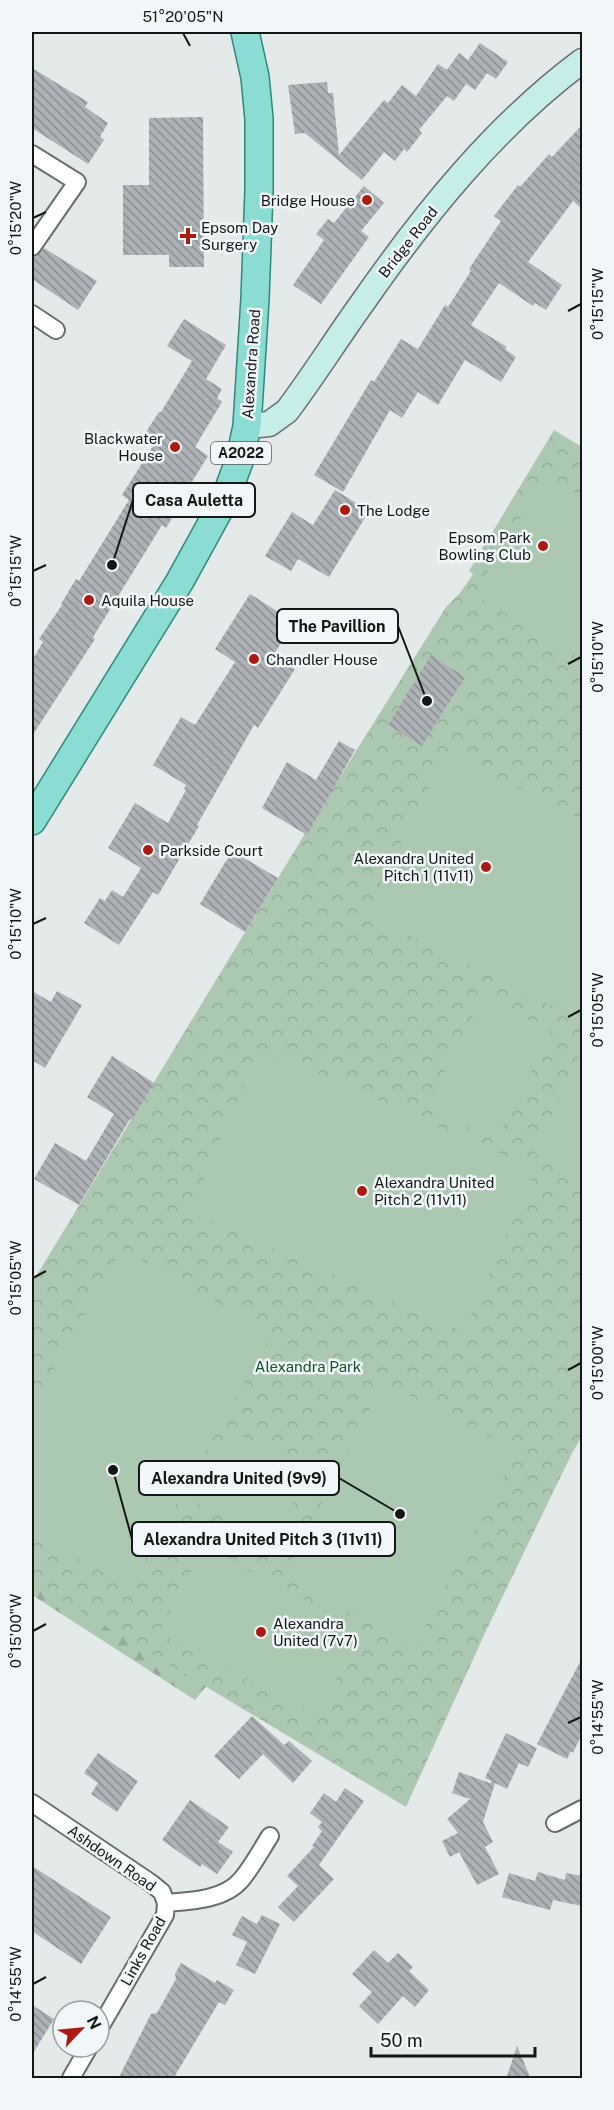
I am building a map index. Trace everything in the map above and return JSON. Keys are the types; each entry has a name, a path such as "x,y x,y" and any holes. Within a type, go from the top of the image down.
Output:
{"main road":[{"name":"Alexandra Road","path":"32,821 180,581 225,499 239,463 247,426 256,288 260,119 255,77 245,32"},
{"name":"Bridge Road","path":"247,426 269,424 288,411 403,246 476,158 530,104 582,61"}],"street":[{"path":"32,154 77,182 32,247"},
{"path":"32,314 56,330"},
{"name":"Ashdown Road","path":"32,1803 151,1883 162,1892 166,1903 197,1900 225,1892 241,1881 270,1836"},
{"path":"555,1823 582,1809"},
{"name":"Links Road","path":"111,2008 165,1915 166,1903"},
{"path":"71,2079 82,2059"}],"green space":[{"name":"Alexandra Park","path":"554,430 582,447 582,1436 485,1633 406,1807 32,1582 32,1283 323,804 446,607 460,593 473,574 469,571"},
{"name":"Epsom Park Bowling Club","path":"546,476 582,497 582,659 474,595"},
{"name":"Alexandra United Pitch 1 (11v11)","path":"446,752 582,820 582,1021 366,914"},
{"path":"483,996 552,1032 495,1141 427,1105"},
{"path":"582,1047 582,1175 535,1154"},
{"name":"Alexandra United Pitch 2 (11v11)","path":"260,1049 535,1169 464,1332 189,1212"},
{"path":"122,1249 272,1334 129,1588 32,1532 32,1409"},
{"path":"384,1382 516,1451 415,1646 284,1577"},
{"path":"237,1433 310,1472 272,1544 199,1505"},
{"path":"32,1546 221,1668 195,1700 32,1595"},
{"name":"Alexandra United (7v7)","path":"204,1547 362,1631 317,1716 159,1633"}],"building":[{"path":"480,43 508,62 496,79 487,73 475,90 466,84 454,101 447,96 419,130 422,133 407,152 404,149 395,161 384,152 362,180 305,133 295,134 288,85 327,82 328,93 333,93 339,155 384,100 388,103 402,85 416,96 438,64 447,70 459,53 468,60"},
{"path":"32,68 88,102 85,107 108,123 100,137 104,140 88,164 32,128"},
{"path":"203,117 204,267 169,267 169,255 123,255 123,185 149,185 149,118"},
{"path":"582,125 582,209 573,201 528,262 562,285 546,310 535,303 533,306 499,283 471,325 507,347 505,349 516,357 501,382 465,360 438,405 418,392 402,418 390,410 343,492 314,475 371,380 374,382 401,339 418,349 445,305 448,307 471,271 469,269 501,221 494,216 518,185 520,187 549,154 552,157"},
{"path":"364,186 384,203 361,231 369,237 321,304 293,285 324,240 316,234 328,219 334,223"},
{"path":"44,248 97,281 78,310 32,279 32,257 37,256"},
{"path":"184,319 226,345 206,379 222,389 217,398 222,402 195,447 208,456 166,528 162,525 93,637 95,639 32,736 32,660 43,642 39,639 76,579 79,581 129,500 122,495 153,446 142,438 192,361 167,346"},
{"path":"335,490 369,511 329,577 298,559 291,571 265,556 292,512 313,525"},
{"path":"250,594 294,622 273,656 295,669 258,728 254,725 158,895 153,892 119,945 84,923 100,898 105,901 112,890 123,897 141,868 108,848 135,803 168,823 186,790 184,789 186,785 153,765 181,717 195,725 235,662 215,649"},
{"path":"431,655 465,677 422,746 388,725"},
{"path":"339,741 355,750 307,835 262,808 287,762 316,780"},
{"path":"232,851 278,878 245,932 200,904"},
{"path":"32,991 51,1002 57,991 82,1005 45,1068 32,1060"},
{"path":"112,1056 154,1083 79,1205 34,1179 55,1143 86,1161 114,1114 87,1097"},
{"path":"582,1658 582,1734 573,1753 571,1751 567,1759 537,1744"},
{"path":"252,1716 284,1745 289,1741 312,1761 293,1783 263,1754 239,1779 214,1756"},
{"path":"506,1733 537,1748 528,1767 519,1763 507,1789 495,1783 483,1822 493,1842 485,1847 499,1874 477,1885 459,1852 450,1857 442,1841 458,1833 447,1819 470,1799 452,1793 459,1772 490,1783 492,1781 485,1778"},
{"path":"98,1753 138,1781 117,1812 91,1794 98,1783 84,1773"},
{"path":"345,1788 364,1801 319,1865 334,1879 294,1922 278,1907 298,1886 287,1876 314,1847 312,1846 322,1831 318,1827 322,1822 310,1813 324,1793 336,1802"},
{"path":"190,1800 229,1827 218,1842 233,1852 217,1874 202,1864 200,1867 162,1840"},
{"path":"32,1866 111,1917 81,1964 32,1931"},
{"path":"538,1872 565,1880 566,1873 582,1876 582,1906 553,1900 550,1910 502,1897 509,1873 535,1881"},
{"path":"262,1915 280,1924 255,1974 236,1965 247,1942 232,1935 242,1916 257,1924"},
{"path":"374,1950 388,1963 398,1953 413,1967 409,1971 429,1990 415,2007 403,1996 378,2024 359,2006 372,1992 352,1974"},
{"path":"181,1963 215,1983 217,1980 234,1990 225,2005 219,2002 173,2079 118,2079 151,2014 157,2013 176,1979 175,1974"},
{"path":"32,2005 51,2017 51,2024 32,2055"},
{"path":"517,2046 531,2079 506,2079"}],"place":[{"name":"Bridge House","path":"367,200"},
{"name":"Epsom Day Surgery","path":"188,236"},
{"name":"Blackwater House","path":"175,447"},
{"name":"The Lodge","path":"345,510"},
{"name":"Epsom Park Bowling Club","path":"543,546"},
{"name":"Casa Auletta","path":"112,565"},
{"name":"Aquila House","path":"89,600"},
{"name":"Chandler House","path":"254,659"},
{"name":"The Pavillion","path":"427,701"},
{"name":"Parkside Court","path":"148,850"},
{"name":"Alexandra United Pitch 1 (11v11)","path":"486,867"},
{"name":"Alexandra United Pitch 2 (11v11)","path":"362,1191"},
{"name":"Alexandra United Pitch 3 (11v11)","path":"113,1470"},
{"name":"Alexandra United (9v9)","path":"400,1514"},
{"name":"Alexandra United (7v7)","path":"261,1632"}]}
